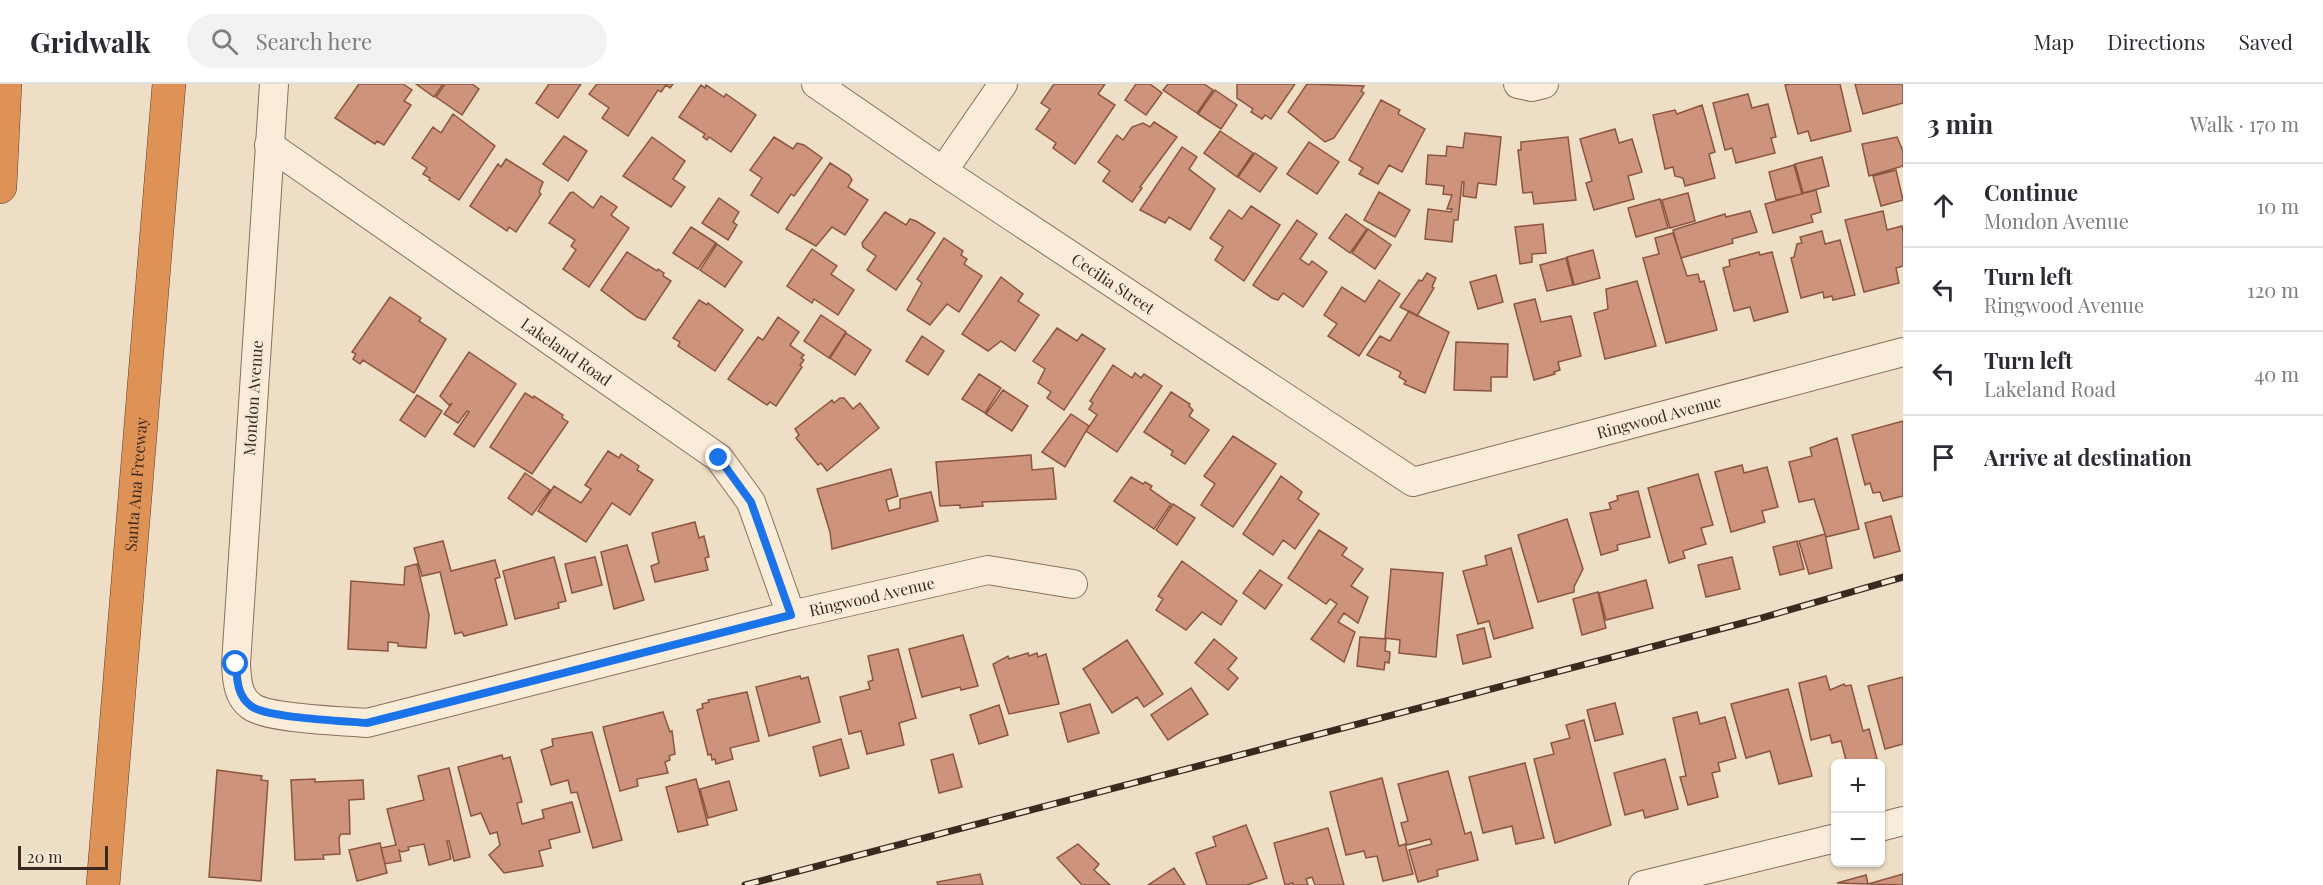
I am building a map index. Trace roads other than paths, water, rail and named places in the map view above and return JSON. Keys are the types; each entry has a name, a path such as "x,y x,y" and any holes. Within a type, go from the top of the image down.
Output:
{"highway":[{"path":"0,187 5,84"},
{"name":"Santa Ana Freeway","path":"103,885 169,84"}],"street":[{"name":"Mondon Avenue","path":"252,707 238,689 236,664 274,84"},
{"name":"Cecilia Street","path":"816,84 943,171 1413,482"},
{"path":"943,171 1003,84"},
{"path":"1518,84 1532,87 1544,84"},
{"name":"Lakeland Road","path":"269,145 719,458 751,502 791,615"},
{"name":"Ringwood Avenue","path":"1413,482 1903,351"},
{"name":"Ringwood Avenue","path":"252,707 297,718 367,723 791,615 988,570 1072,584"},
{"path":"1885,826 1903,822"},
{"path":"1643,885 1831,839"}],"railway":[{"path":"745,885 1758,619 1903,577"}]}
